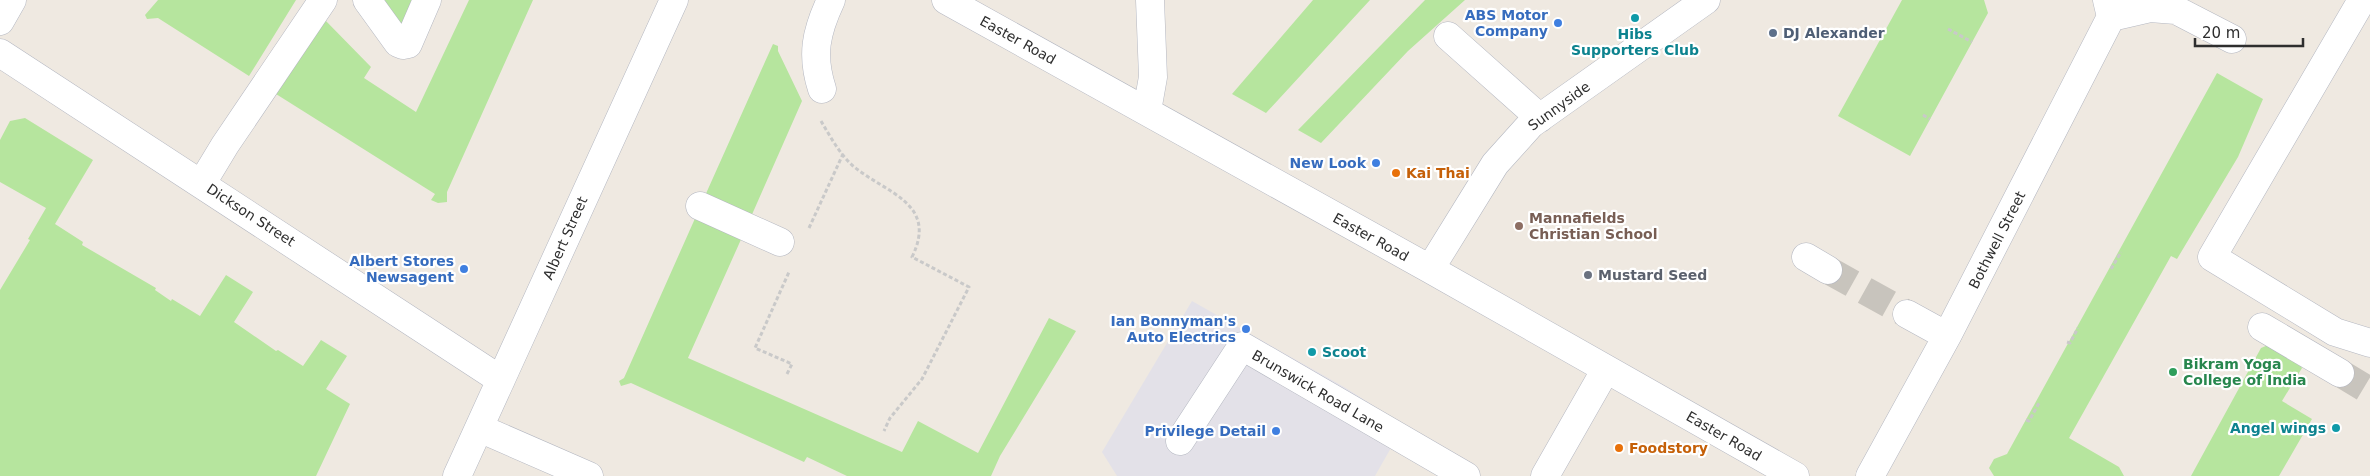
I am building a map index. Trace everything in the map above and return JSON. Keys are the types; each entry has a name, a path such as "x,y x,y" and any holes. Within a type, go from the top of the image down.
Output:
{"street":[{"path":"0,21 12,0"},
{"path":"202,183 230,137 322,0"},
{"path":"367,0 398,43 403,45 408,44 427,0"},
{"name":"Albert Street","path":"457,476 674,0"},
{"path":"822,89 815,58 819,30 830,0"},
{"name":"Easter Road","path":"946,0 1430,269 1795,476"},
{"path":"1147,111 1153,77 1150,0"},
{"name":"Sunnyside","path":"1430,269 1495,164 1531,124 1706,0"},
{"path":"2362,0 2212,257 2335,332 2370,343"},
{"path":"2109,9 2150,8 2176,10 2232,39"},
{"name":"Bothwell Street","path":"1870,476 1947,336 2109,9"},
{"path":"1448,36 1540,118"},
{"name":"Dickson Street","path":"0,53 202,183 501,380"},
{"path":"700,206 780,242"},
{"path":"1908,314 1947,336"},
{"path":"2262,327 2340,373"},
{"name":"Brunswick Road Lane","path":"1180,441 1242,346 1466,476"},
{"path":"1546,476 1606,369"},
{"path":"479,428 589,476"}],"path":[{"path":"1948,29 1972,42"},
{"path":"818,115 834,143 852,165 900,197 912,209 918,219 918,235 912,257 969,286 922,379 890,418 884,431"},
{"path":"1923,115 1930,119"},
{"path":"2111,269 2121,252"},
{"path":"2068,342 2070,343 2078,328"},
{"path":"2026,420 2028,421 2039,402"}],"shaded area":[{"path":"1192,301 1344,387 1404,425 1375,476 1117,476 1102,452"}],"green space":[{"path":"158,0 296,0 249,76 158,18 147,19 145,15"},
{"path":"377,0 420,0 406,31"},
{"path":"469,0 533,0 447,192 447,202 438,203 431,200 435,194 276,94 325,20 371,67 364,78 416,112"},
{"path":"1313,0 1370,0 1266,113 1232,94"},
{"path":"1425,0 1465,0 1408,51 1321,143 1298,130"},
{"path":"1902,0 1984,0 1988,13 1910,156 1838,116"},
{"path":"773,44 778,46 778,51 802,101 750,219 704,198"},
{"path":"2217,73 2263,99 2238,157 2177,259 2171,256 2069,438 2119,467 2124,476 1994,476 1989,468 1994,459 2007,454"},
{"path":"25,118 93,160 55,224 83,242 82,245 156,288 155,290 171,301 172,299 200,316 226,275 253,292 234,322 276,351 278,350 303,366 321,340 347,356 326,389 350,404 316,476 0,476 0,290 30,240 28,239 46,208 0,182 0,140 10,121"},
{"path":"697,214 743,235 688,358 902,452 918,421 978,453 1049,318 1076,331 1000,456 991,476 847,476 807,457 804,462 631,383 621,386 619,381 624,378"},
{"path":"2273,343 2295,356 2302,368 2282,401 2312,419 2279,476 2191,476 2261,348"}],"tunnel":[{"path":"1828,270 1907,314"},
{"path":"2340,373 2370,391"}],"place":[{"name":"Hibs Supporters Club","path":"1635,18"},
{"name":"ABS Motor Company","path":"1558,23"},
{"name":"DJ Alexander","path":"1773,33"},
{"name":"New Look","path":"1376,163"},
{"name":"Kai Thai","path":"1396,173"},
{"name":"Mannafields Christian School","path":"1519,226"},
{"name":"Albert Stores Newsagent","path":"464,269"},
{"name":"Mustard Seed","path":"1588,275"},
{"name":"Ian Bonnyman's Auto Electrics","path":"1246,329"},
{"name":"Scoot","path":"1312,352"},
{"name":"Bikram Yoga College of India","path":"2173,372"},
{"name":"Angel wings","path":"2336,428"},
{"name":"Privilege Detail","path":"1276,431"},
{"name":"Foodstory","path":"1619,448"}]}
